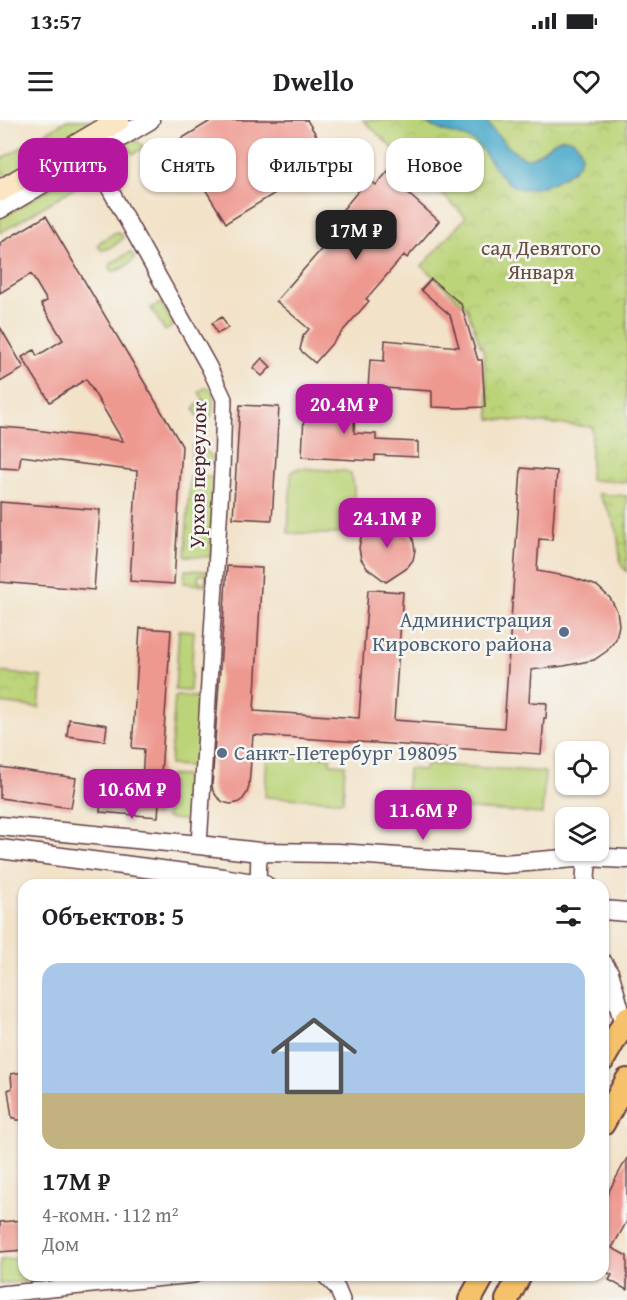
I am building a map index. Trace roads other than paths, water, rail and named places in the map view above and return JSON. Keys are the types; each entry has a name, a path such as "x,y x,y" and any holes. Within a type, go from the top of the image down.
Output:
{"main road":[{"path":"98,138 119,120"},
{"path":"0,191 18,182"},
{"path":"609,1046 625,1021"},
{"path":"609,1113 627,1080"},
{"path":"470,1300 481,1281"},
{"path":"507,1300 517,1281"}],"street":[{"path":"110,138 150,120"},
{"path":"0,209 24,192"},
{"name":"Урхов переулок","path":"109,192 209,367 224,399 222,471 199,845"},
{"path":"0,826 259,852 338,853 504,864 555,860"},
{"path":"0,849 226,879"},
{"path":"259,852 261,879"},
{"path":"609,858 627,859"},
{"path":"585,879 587,861"},
{"path":"609,910 627,912"},
{"path":"609,972 625,1021"},
{"path":"0,1294 126,1281"},
{"path":"330,1281 337,1288 342,1300"}],"water":[{"path":"421,120 486,120 512,149 529,158 556,141 567,138 579,146 580,160 562,178 536,188 520,188 505,180 484,153 484,138 468,138 439,130"}],"place":[{"name":"Администрация Кировского района","path":"564,632"},
{"name":"Санкт-Петербург 198095","path":"222,753"}],"park label":[{"name":"сад Девятого Января","path":"541,260"}]}
